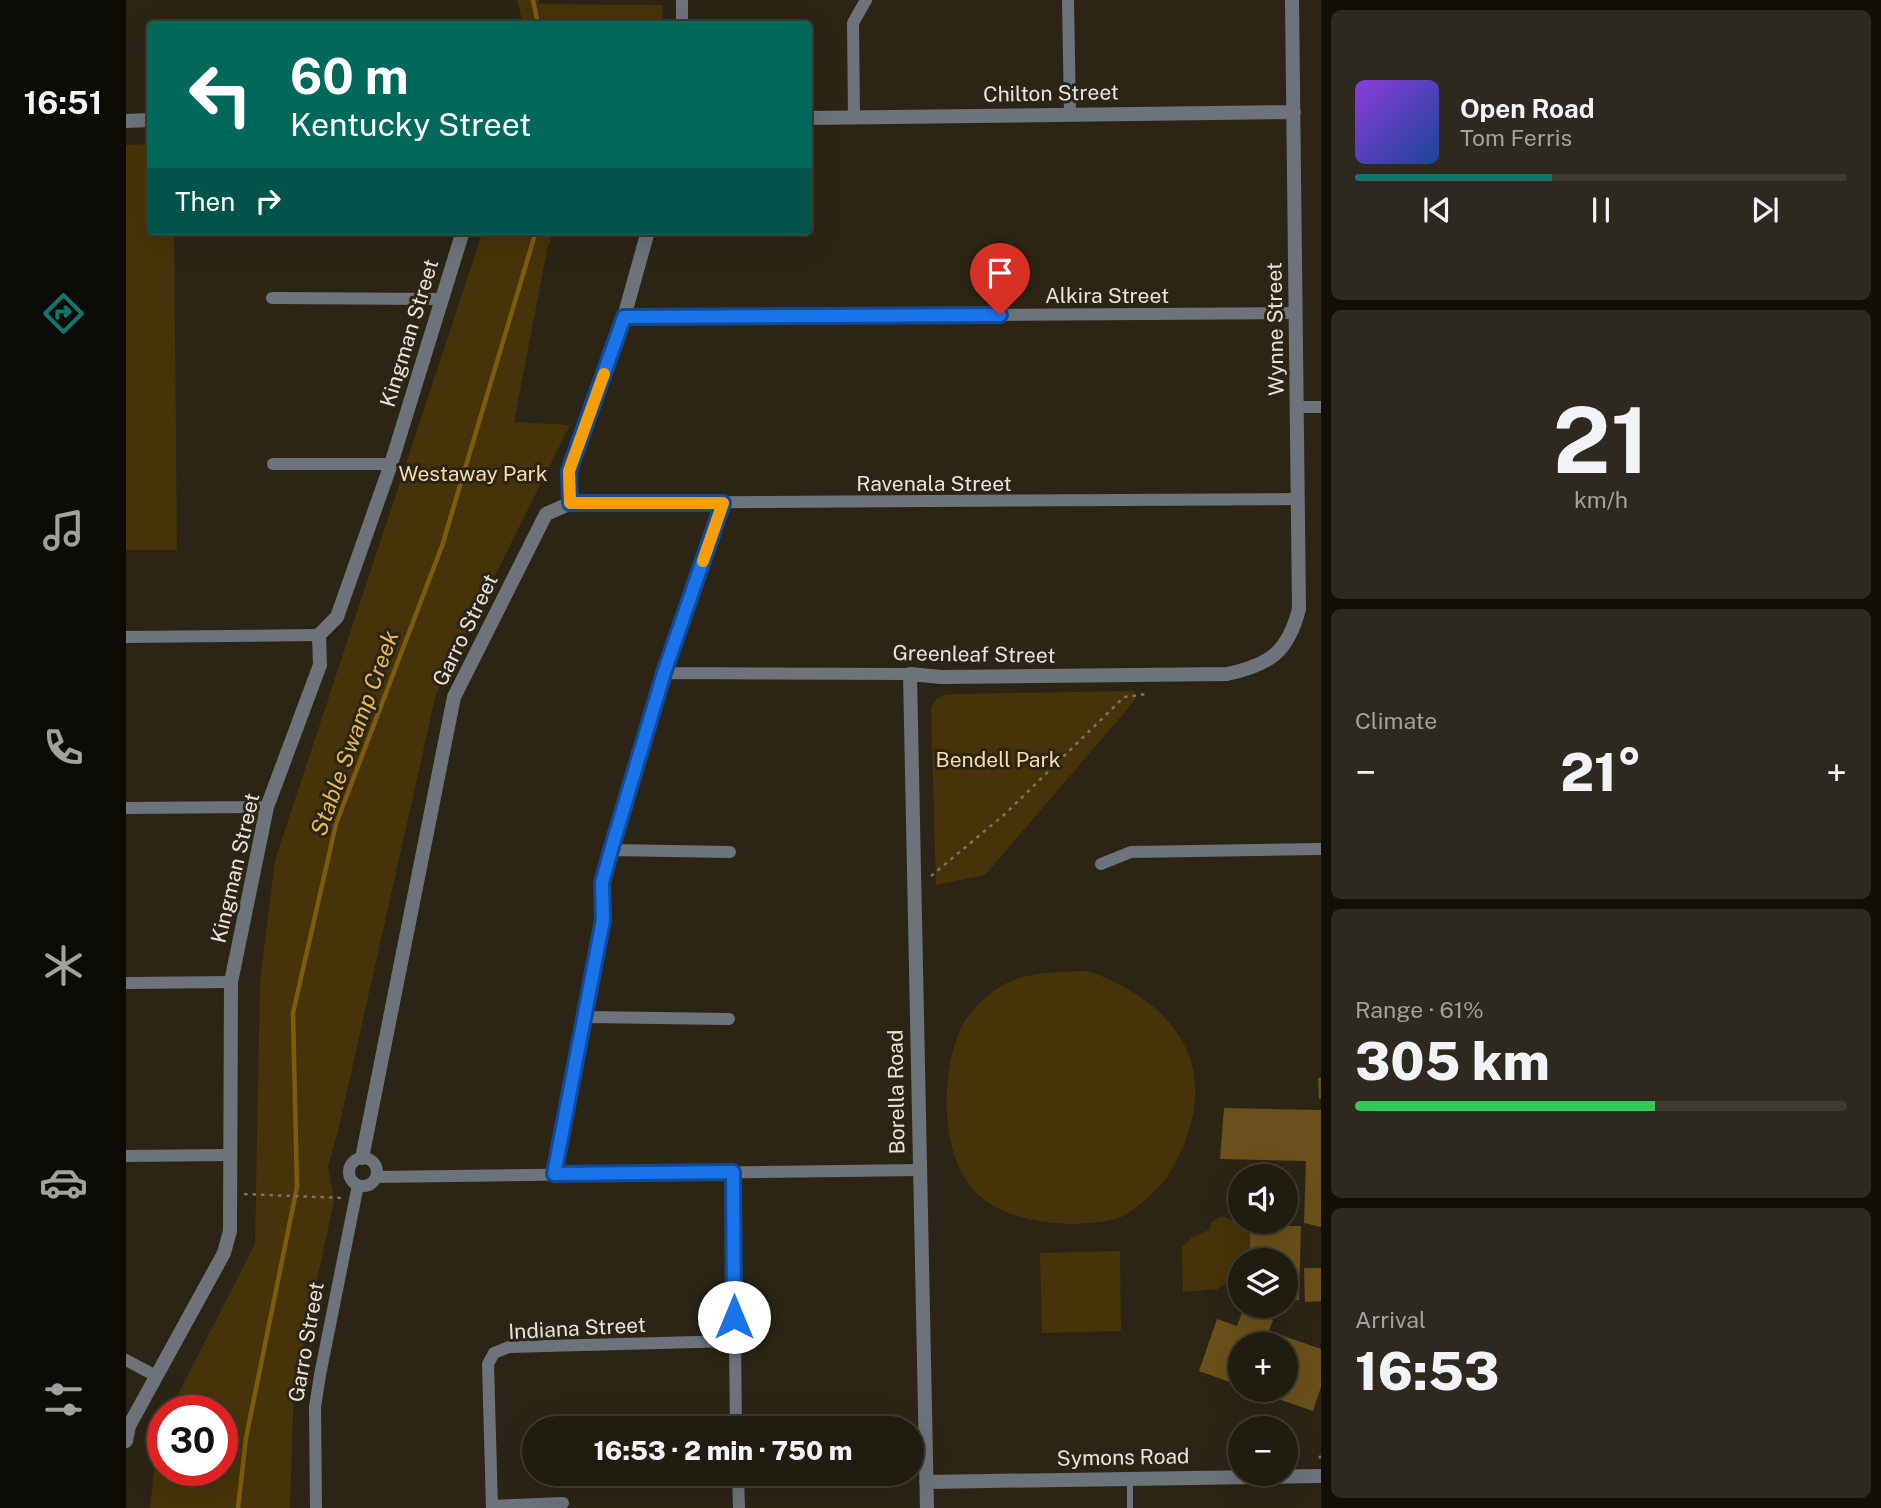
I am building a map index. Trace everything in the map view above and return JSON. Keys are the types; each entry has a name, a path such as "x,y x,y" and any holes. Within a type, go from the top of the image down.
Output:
{"street":[{"path":"682,0 682,21"},
{"path":"854,117 853,23 866,0"},
{"path":"1068,0 1070,113"},
{"name":"Wynne Street","path":"1278,652 1293,635 1299,609 1292,0"},
{"name":"Chilton Street","path":"812,118 1294,112"},
{"path":"126,121 147,120"},
{"name":"Kingman Street","path":"126,1441 130,1426 156,1376 224,1253 230,1231 231,982 267,807 320,665 319,635 338,617 391,464 462,235"},
{"path":"570,503 569,471 624,317 647,235"},
{"path":"272,298 442,299"},
{"name":"Alkira Street","path":"624,317 1296,313"},
{"path":"1297,407 1321,407"},
{"path":"273,464 391,464"},
{"name":"Ravenala Street","path":"570,503 1298,499"},
{"name":"Garro Street","path":"362,1158 454,697 546,514 570,503"},
{"path":"554,1174 603,920 602,883 664,673 723,503"},
{"path":"126,637 319,635"},
{"name":"Greenleaf Street","path":"664,673 910,674 941,677 1227,674 1254,668 1278,652"},
{"name":"Borella Road","path":"910,674 926,1508"},
{"path":"126,808 267,807"},
{"path":"1101,864 1131,852 1321,849"},
{"path":"611,850 730,852"},
{"path":"126,983 231,982"},
{"path":"586,1017 729,1018"},
{"path":"126,1156 231,1155"},
{"path":"376,1177 375,1165 362,1158 354,1162 349,1170 351,1179 358,1185 368,1185 376,1177 919,1170"},
{"path":"733,1172 736,1416"},
{"name":"Garro Street","path":"316,1508 315,1408 358,1185"},
{"name":"Indiana Street","path":"492,1507 488,1364 494,1353 509,1347 734,1341"},
{"path":"126,1360 156,1376"},
{"name":"Symons Road","path":"926,1482 1321,1476"},
{"path":"738,1486 739,1508"},
{"path":"492,1507 563,1503"}],"lane":[{"path":"1130,1478 1130,1508"}],"path":[{"path":"931,876 1004,814 1124,697 1147,694"},
{"path":"230,1194 354,1199"}],"green space":[{"path":"517,0 539,0 539,4 662,5 663,21 522,21"},
{"path":"147,144 147,235 174,235 177,550 126,550 126,145"},
{"name":"Westaway Park","path":"482,235 553,235 547,250 514,422 570,425 436,694 328,1166 334,1201 294,1386 290,1508 150,1508 152,1486 238,1486 238,1395 178,1395 255,1244 260,981 275,860"},
{"name":"Bendell Park","path":"1135,691 1135,700 985,875 936,885 931,710 937,699 955,694"},
{"path":"1088,971 1123,986 1151,1005 1173,1027 1188,1052 1195,1080 1194,1110 1185,1142 1167,1177 1138,1206 1124,1216 1101,1222 1082,1224 1040,1221 1000,1209 983,1199 970,1186 960,1170 949,1130 947,1087 950,1066 954,1046 964,1022 986,997 999,988 1035,974"},
{"path":"1221,1216 1228,1218 1228,1234 1253,1234 1253,1248 1228,1248 1228,1282 1218,1289 1183,1292 1182,1247 1191,1238 1209,1230 1212,1222"},
{"path":"1120,1251 1121,1331 1042,1333 1040,1253"}],"building":[{"path":"1318,1078 1321,1078 1321,1099 1319,1099"},
{"path":"1224,1108 1321,1110 1321,1227 1304,1223 1306,1161 1220,1159"},
{"path":"1298,1226 1301,1226 1299,1300 1298,1248 1250,1248 1250,1234 1298,1234"},
{"path":"1304,1268 1321,1268 1321,1301 1305,1302"},
{"path":"1240,1318 1273,1320 1269,1331 1272,1332 1228,1332 1228,1381 1199,1371 1217,1319 1237,1326"},
{"path":"1298,1341 1321,1349 1321,1387 1313,1411 1287,1402 1298,1402"}],"waterway":[{"name":"Stable Swamp Creek","path":"533,0 537,21"},
{"name":"Stable Swamp Creek","path":"238,1508 246,1438 297,1187 293,1013 336,824 442,546 535,235"}],"slow traffic":[{"path":"604,374 569,471 570,503 723,503 703,561"}],"route":[{"path":"734,1317 733,1172 554,1174 603,920 602,883 664,673 723,503 570,503 569,471 624,317 1000,315"}]}
